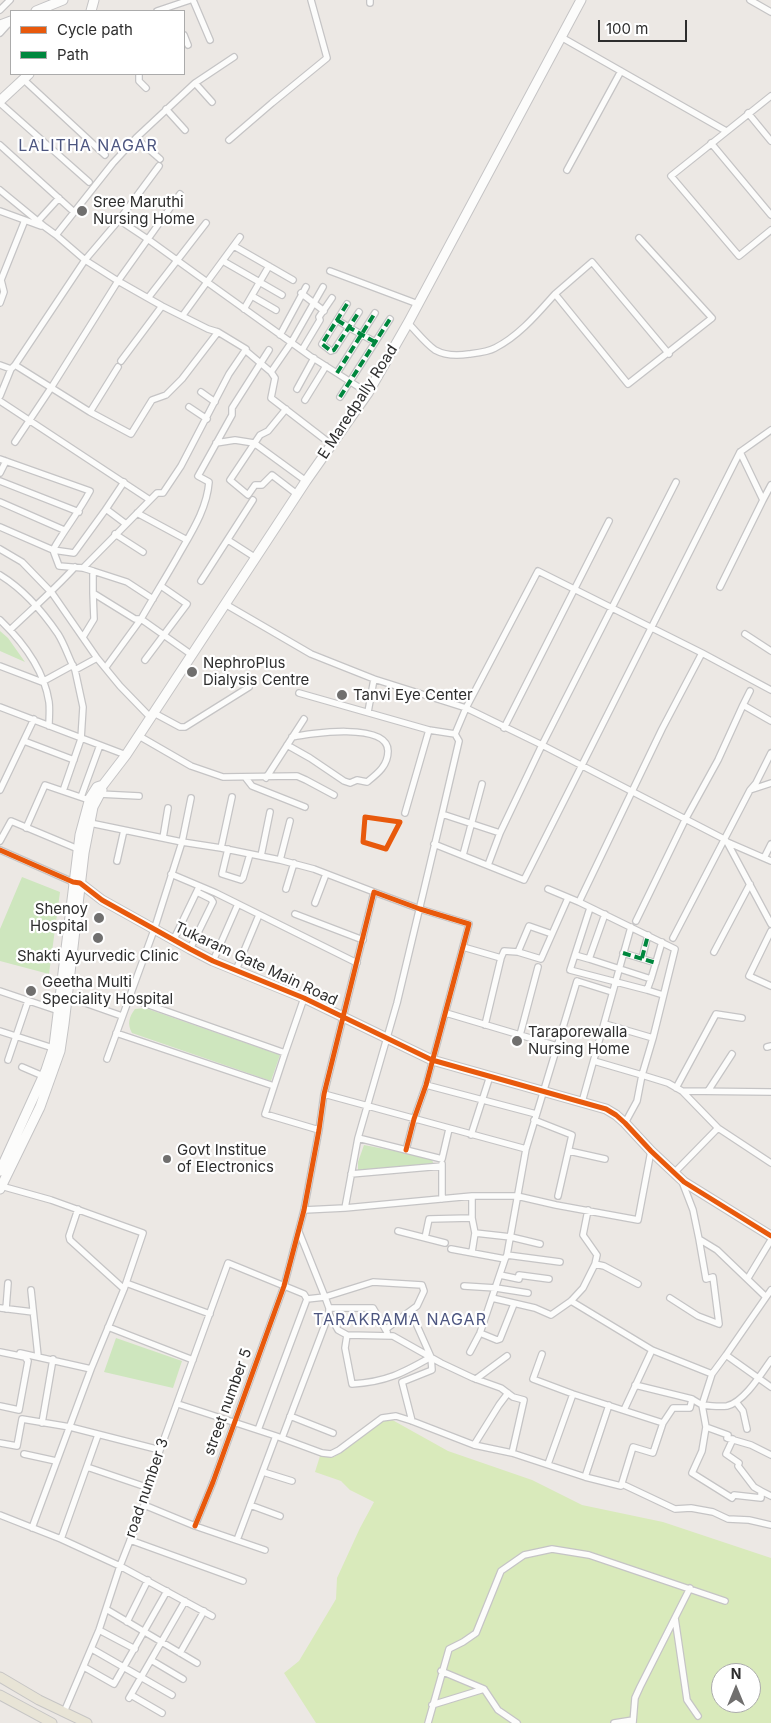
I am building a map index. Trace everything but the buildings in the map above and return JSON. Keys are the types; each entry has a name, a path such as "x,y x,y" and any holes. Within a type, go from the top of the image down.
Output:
{"main road":[{"path":"38,10 63,0"},
{"name":"E Maredpally Road","path":"77,883 93,808 103,785 139,736 306,481 368,393 408,323 581,0"},
{"path":"0,102 26,76"},
{"name":"E Maredpally Road","path":"0,1171 43,1076 53,1048 69,949 77,883 78,849 85,798 97,787 103,785"},
{"name":"Tukaram Gate Main Road","path":"77,883 102,900 173,941 213,961 304,998 432,1060 606,1109 625,1122 684,1182 771,1236"},
{"name":"E Maredpally Road","path":"1,1188 40,1107 60,1051 68,997 69,949"},
{"path":"0,1677 87,1723"},
{"path":"0,1695 52,1723"},
{"path":"25,1709 33,1696"}],"street":[{"path":"0,10 10,0"},
{"path":"174,8 192,0 210,40"},
{"path":"229,140 327,58 311,0"},
{"path":"750,0 771,12"},
{"path":"0,32 10,22"},
{"path":"560,37 726,131"},
{"path":"185,38 188,45"},
{"path":"56,234 113,163 136,138 195,83 234,57"},
{"path":"567,170 621,71"},
{"path":"139,75 139,81 146,88"},
{"path":"26,76 105,155"},
{"path":"195,83 212,102"},
{"path":"771,96 671,176 738,256 771,230"},
{"path":"0,102 89,182"},
{"path":"166,109 185,130"},
{"path":"748,113 771,141"},
{"path":"136,138 160,159"},
{"path":"711,143 771,215"},
{"path":"0,146 74,212"},
{"path":"0,396 13,367 85,260 119,220 159,166"},
{"path":"0,190 56,234 85,260 162,306 241,344 245,350 272,372 275,378 271,398 332,445"},
{"path":"14,442 51,388 118,281 180,194"},
{"path":"38,221 59,198"},
{"path":"0,211 45,227"},
{"path":"0,303 4,292 1,280 25,220"},
{"path":"119,220 291,343 368,393"},
{"path":"148,298 206,224"},
{"path":"183,315 240,238"},
{"path":"556,294 628,384 669,354 712,318 639,238"},
{"path":"234,246 293,280"},
{"path":"224,261 282,295"},
{"path":"408,323 434,349 446,354 456,356 493,349 507,341 592,262 669,354"},
{"path":"244,310 269,266"},
{"path":"330,271 418,304"},
{"path":"280,335 301,293 306,287"},
{"path":"272,372 323,287"},
{"path":"301,293 324,310"},
{"path":"252,296 276,310"},
{"path":"302,350 332,298"},
{"path":"347,304 323,346 333,352 359,312"},
{"path":"90,412 120,364 162,306"},
{"path":"337,373 375,313"},
{"path":"340,397 390,319"},
{"path":"337,320 375,342"},
{"path":"0,365 13,367 131,434 152,400 166,395 182,379 218,332"},
{"path":"83,568 157,493 164,493 216,402 229,374 245,350"},
{"path":"106,667 153,599 187,540 208,496 209,482 198,476 232,415 232,408 269,350"},
{"path":"297,389 314,358"},
{"path":"305,400 326,366"},
{"path":"200,392 216,402"},
{"path":"0,401 150,500"},
{"path":"189,407 207,418"},
{"path":"286,409 268,431 260,435 230,480 248,495 255,485 262,485 272,475 298,495"},
{"path":"434,844 524,880 740,452 771,430"},
{"path":"216,443 235,440 254,444 306,481"},
{"path":"740,452 763,500"},
{"path":"0,473 3,460 90,491 79,512 64,530 53,550 59,566 83,568 127,582 153,599"},
{"path":"0,481 79,512"},
{"path":"0,527 53,550 74,553 124,482"},
{"path":"488,864 500,833 542,745 676,482"},
{"path":"720,587 771,485"},
{"path":"201,582 253,500"},
{"path":"0,502 64,530"},
{"path":"106,509 126,524"},
{"path":"137,513 187,540"},
{"path":"504,728 608,521"},
{"path":"115,534 143,552"},
{"path":"228,540 256,558"},
{"path":"0,549 22,562 52,592 97,658 120,686 152,715 180,727 185,727 249,687"},
{"path":"10,630 35,605 52,592 76,567"},
{"path":"83,637 94,619 93,571"},
{"path":"345,1208 358,1138 420,909 459,742 455,734 466,708 538,572 651,627 771,690"},
{"path":"0,575 12,582 35,605 59,636 74,668 83,706 81,739 63,791"},
{"path":"145,660 187,604 161,586"},
{"path":"93,593 135,620 140,619 192,655"},
{"path":"225,604 311,654 374,679 466,708 542,745 725,841 771,861"},
{"path":"0,620 30,654 49,702 49,726"},
{"path":"745,634 771,651"},
{"path":"579,902 662,729 702,653"},
{"path":"0,666 42,682 97,658"},
{"path":"368,712 374,679"},
{"path":"636,921 685,820 718,760 742,704 750,691"},
{"path":"299,693 429,730 455,734"},
{"path":"742,704 771,721"},
{"path":"0,707 126,755"},
{"path":"0,790 2,779 24,741 34,719"},
{"path":"266,778 304,719"},
{"path":"405,813 429,730"},
{"path":"287,745 348,783 357,780 367,782 382,769 388,758 388,745 385,741 366,734 340,731 292,737"},
{"path":"139,736 191,766 223,777 301,777 334,795"},
{"path":"24,741 74,760"},
{"path":"26,828 45,785 85,798 100,745"},
{"path":"673,938 771,753"},
{"path":"245,777 252,786 304,807"},
{"path":"750,790 771,783"},
{"path":"462,855 482,784"},
{"path":"99,794 139,796"},
{"path":"232,797 222,874 241,880 250,854"},
{"path":"107,1059 154,930 182,842 191,798"},
{"path":"163,838 168,808"},
{"path":"261,856 270,812"},
{"path":"442,814 500,833"},
{"path":"0,841 11,821 78,849"},
{"path":"280,860 290,821"},
{"path":"90,823 120,832 224,848 294,863 420,909 469,924 426,1085 406,1150"},
{"path":"118,861 120,832"},
{"path":"725,841 771,924"},
{"path":"764,858 771,844"},
{"path":"0,850 77,883"},
{"path":"286,889 294,863"},
{"path":"171,874 198,889 259,914 357,963"},
{"path":"315,903 326,874"},
{"path":"714,952 750,884"},
{"path":"173,941 198,889"},
{"path":"190,949 213,902 198,889"},
{"path":"548,889 605,914 675,949 637,1101 625,1122"},
{"name":"street number 5","path":"195,1526 284,1286 304,1210 324,1094 374,892"},
{"path":"485,1025 504,951 518,952 541,959 568,898"},
{"path":"213,961 238,904"},
{"path":"590,908 570,970 664,995"},
{"path":"236,970 259,914"},
{"path":"295,914 363,940"},
{"path":"589,959 605,914"},
{"path":"518,952 529,926 552,934"},
{"path":"582,1102 631,927"},
{"path":"771,931 749,976 771,986"},
{"path":"642,958 648,935"},
{"path":"647,990 662,942"},
{"path":"462,947 501,958"},
{"path":"623,953 656,963"},
{"path":"575,955 651,978"},
{"path":"520,1035 538,967"},
{"path":"470,1352 480,1333 506,1257 526,1149 576,981 612,992"},
{"path":"0,991 59,1011"},
{"path":"68,997 122,1016"},
{"path":"129,998 285,1053"},
{"path":"304,998 265,1114 319,1130"},
{"path":"8,1060 28,1001"},
{"path":"446,1013 557,1046"},
{"path":"676,1088 716,1014 742,1018"},
{"path":"605,1024 653,1038"},
{"path":"0,1031 53,1048"},
{"path":"116,1032 274,1086"},
{"path":"708,1091 732,1054"},
{"path":"594,1061 668,1083 682,1091 718,1128 771,1163"},
{"path":"22,1067 43,1076"},
{"path":"470,1135 490,1076"},
{"path":"426,1085 481,1099 535,1117 572,1134 558,1196"},
{"path":"682,1091 771,1092"},
{"path":"324,1094 526,1149"},
{"path":"675,1172 718,1128"},
{"path":"442,1199 442,1163 449,1129"},
{"path":"358,1138 406,1150 442,1163"},
{"path":"304,1210 472,1196 517,1196 638,1220 651,1150"},
{"path":"569,1151 605,1159"},
{"path":"351,1174 442,1163"},
{"path":"670,1298 698,1316 719,1324 713,1278 706,1279 693,1210 683,1184 684,1182"},
{"path":"1,1188 51,1200 143,1233 125,1286 91,1369 32,1528"},
{"path":"472,1196 472,1218 475,1233 472,1252"},
{"path":"78,1209 68,1236 70,1240 125,1286 210,1314"},
{"path":"492,1298 534,1308 551,1315 570,1301 584,1288 597,1255 583,1235 588,1210"},
{"path":"425,1238 429,1219 472,1218"},
{"path":"398,1231 445,1243"},
{"path":"299,1232 338,1330 347,1335 355,1336 390,1336 441,1363 476,1379 502,1388 508,1393 524,1400 512,1453"},
{"path":"475,1233 511,1237 540,1244"},
{"path":"699,1239 717,1250 766,1297"},
{"path":"748,1278 771,1240"},
{"path":"451,1250 560,1262"},
{"name":"road number 3","path":"64,1712 99,1630 120,1566 144,1505 160,1450 228,1263 284,1286"},
{"path":"595,1264 604,1266 638,1284"},
{"path":"500,1275 518,1279 519,1275 549,1279"},
{"path":"307,1299 325,1297 373,1282 422,1285 424,1291 416,1306 411,1312 386,1329"},
{"path":"8,1283 3,1308 33,1312"},
{"path":"284,1286 304,1294 307,1299"},
{"path":"464,1286 528,1293"},
{"path":"31,1290 38,1356"},
{"path":"761,1491 761,1498 734,1495 732,1498 692,1473 702,1451 706,1427 702,1406 712,1374 771,1290"},
{"path":"258,1430 307,1299"},
{"path":"570,1301 652,1350 712,1374"},
{"path":"480,1333 497,1340 500,1339 514,1304"},
{"path":"329,1311 373,1308 390,1336"},
{"path":"237,1540 263,1472 290,1416 329,1311"},
{"path":"411,1312 431,1357 432,1370 402,1382 412,1421"},
{"path":"108,1327 193,1360"},
{"path":"347,1335 345,1348 352,1384 379,1382 400,1374 431,1357"},
{"path":"624,1410 652,1350"},
{"path":"0,1352 25,1357 28,1361 19,1410 0,1406"},
{"path":"17,1352 91,1369"},
{"path":"542,1354 533,1379 663,1423"},
{"path":"476,1379 507,1356"},
{"path":"726,1356 771,1387"},
{"path":"42,1423 52,1359"},
{"path":"635,1385 692,1399 702,1406 725,1406 736,1402 758,1379 771,1360"},
{"path":"474,1445 508,1393"},
{"path":"548,1464 573,1394"},
{"path":"622,1484 633,1447 653,1454 663,1423 673,1408 690,1408 692,1399"},
{"path":"736,1402 743,1411 747,1429"},
{"path":"178,1404 322,1453 331,1454 382,1418 396,1416 474,1445 512,1453 621,1486 622,1484 675,1509 691,1508 713,1512 728,1519 749,1520 771,1525"},
{"path":"585,1476 609,1405"},
{"path":"290,1416 333,1433"},
{"path":"0,1444 17,1446 22,1419 70,1427 98,1436 160,1450"},
{"path":"706,1427 728,1435 727,1438 751,1445 771,1455"},
{"path":"61,1539 98,1436"},
{"path":"733,1439 726,1454 739,1463 738,1466 754,1487 771,1496"},
{"path":"24,1454 56,1462"},
{"path":"87,1467 149,1488"},
{"path":"263,1472 292,1481"},
{"path":"144,1505 195,1526 265,1550"},
{"path":"250,1505 280,1516"},
{"path":"0,1515 61,1539 120,1566 212,1616"},
{"path":"130,1540 243,1581"},
{"path":"428,1723 441,1671 449,1649 476,1633 501,1571 524,1555 552,1549 589,1555 725,1601"},
{"path":"127,1622 148,1580"},
{"path":"614,1723 633,1721 635,1698 690,1588"},
{"path":"84,1667 114,1684 168,1591"},
{"path":"162,1713 130,1697 185,1600"},
{"path":"106,1608 198,1663"},
{"path":"180,1653 204,1611"},
{"path":"675,1618 688,1700 698,1716"},
{"path":"99,1630 135,1649"},
{"path":"92,1649 172,1695"},
{"path":"151,1660 183,1679"},
{"path":"441,1671 484,1689 498,1710 517,1723"},
{"path":"432,1705 484,1689"}],"green space":[{"path":"0,631 8,638 25,662 0,651"},
{"path":"22,877 60,892 49,974 0,961 0,929"},
{"path":"145,1008 280,1055 271,1081 132,1033 129,1024 131,1015 135,1009"},
{"path":"364,1145 431,1158 433,1162 432,1169 427,1171 358,1174 358,1162"},
{"path":"116,1338 182,1361 173,1388 104,1372"},
{"path":"387,1417 448,1451 532,1480 582,1505 663,1522 771,1558 771,1723 316,1723 284,1673 299,1661 336,1599 337,1578 374,1502 350,1490 341,1481 315,1472 320,1456 334,1457"}],"marked path":[{"path":"347,304 322,344 331,351 334,350 359,312"},
{"path":"337,373 375,313"},
{"path":"340,397 390,319"},
{"path":"337,320 375,342"},
{"path":"642,958 648,935"},
{"path":"623,953 656,963"}],"cycle path":[{"path":"365,817 400,822 386,849 363,842 365,817"},
{"path":"0,850 73,882 80,883 102,900 213,961 304,998 432,1060 606,1109 625,1123 684,1182 771,1236"},
{"path":"195,1526 213,1482 284,1286 304,1210 324,1094 374,892 469,924 426,1085 406,1150"}],"place":[{"name":"Sree Maruthi Nursing Home","path":"82,211"},
{"name":"NephroPlus Dialysis Centre","path":"192,672"},
{"name":"Tanvi Eye Center","path":"342,695"},
{"name":"Shenoy Hospital","path":"99,918"},
{"name":"Shakti Ayurvedic Clinic","path":"98,938"},
{"name":"Geetha Multi Speciality Hospital","path":"31,991"},
{"name":"Taraporewalla Nursing Home","path":"517,1041"},
{"name":"Govt Institue of Electronics","path":"167,1159"}],"district":[{"name":"LALITHA NAGAR","path":"88,146"},
{"name":"TARAKRAMA NAGAR","path":"400,1320"}]}
